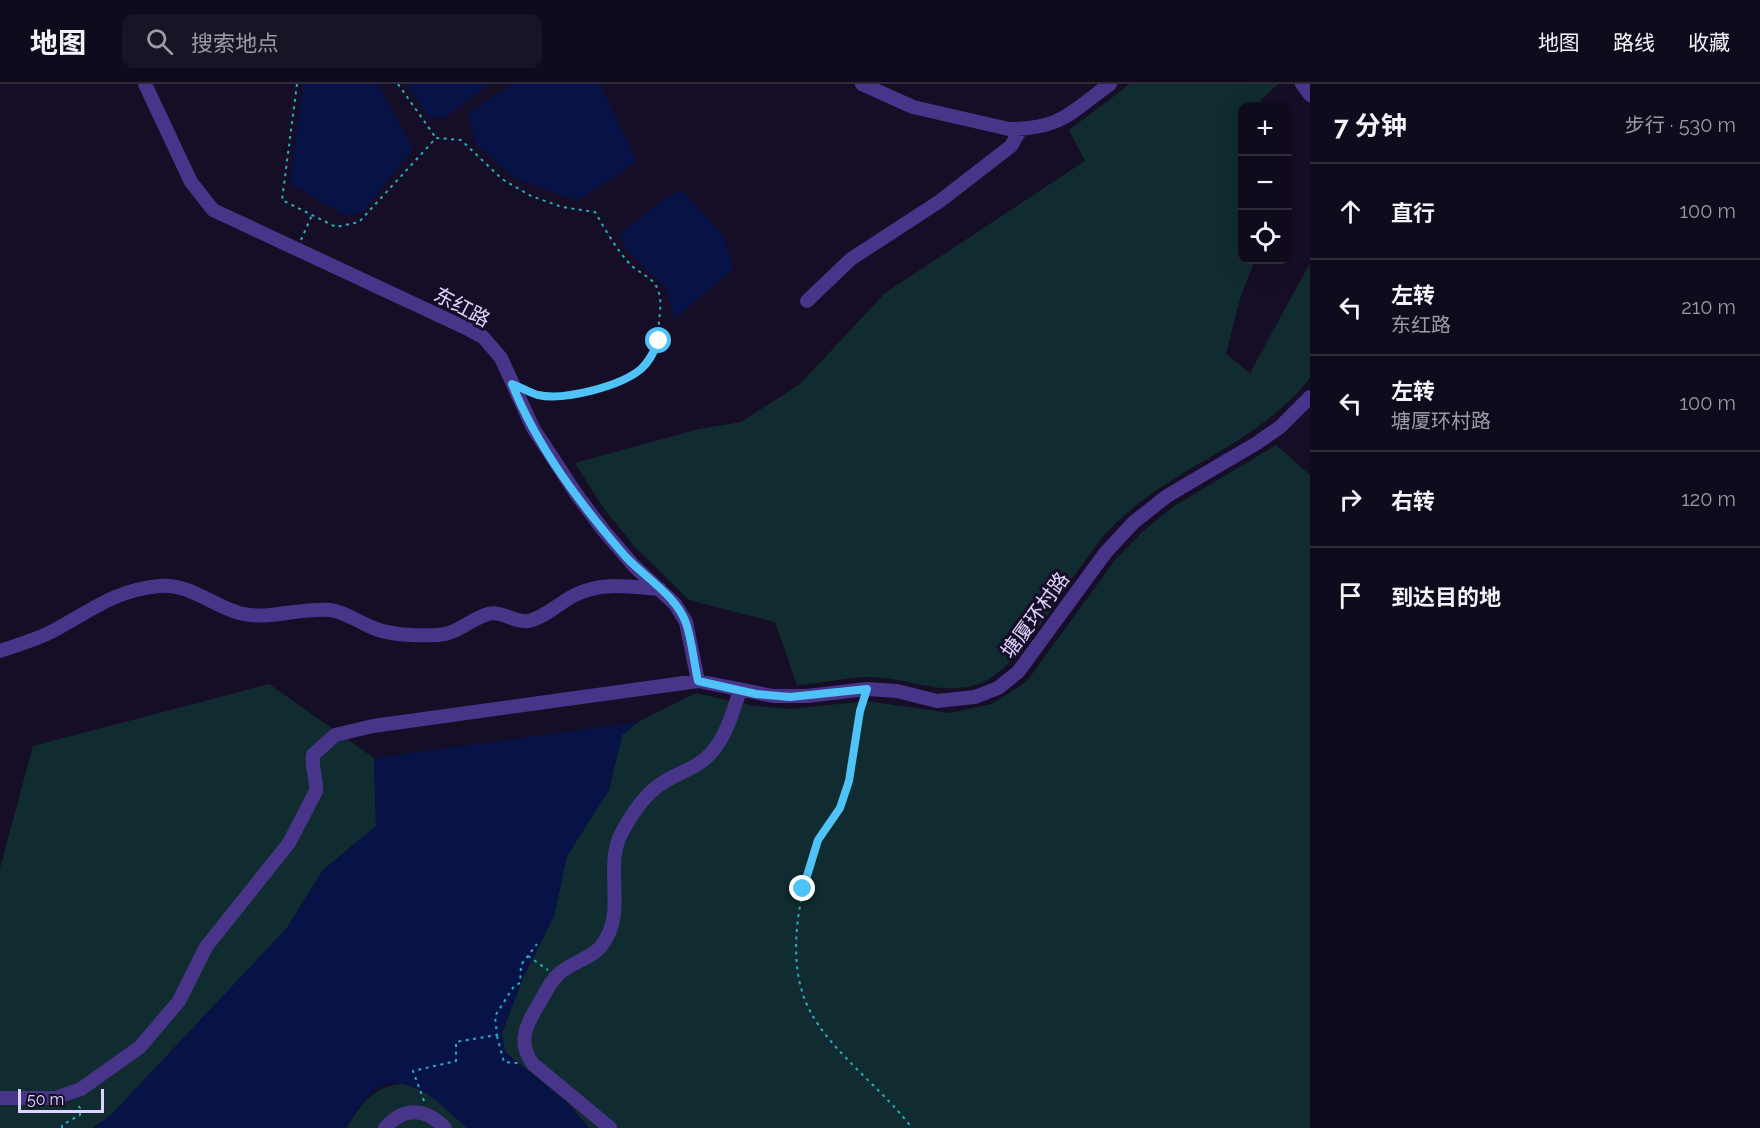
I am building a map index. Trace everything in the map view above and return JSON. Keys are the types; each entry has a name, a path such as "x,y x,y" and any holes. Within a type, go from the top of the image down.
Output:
{"street":[{"name":"东红路","path":"145,84 174,150 202,198 213,210 483,337 501,358 533,428 577,495 634,566 675,604 686,622 698,681"},
{"path":"862,84 913,107 1009,129 1038,129 1057,123 1110,84"},
{"path":"1302,84 1310,95"},
{"path":"807,301 851,259 940,201 1011,146 1021,129"},
{"name":"塘厦环村路","path":"698,681 740,691 790,697 867,689 950,701 975,698 998,687 1026,662 1099,560 1134,522 1167,496 1280,427 1310,397"},
{"path":"0,651 51,632 106,599 160,586 187,589 222,607 242,614 263,616 329,610 348,615 382,632 440,635 453,632 490,614 499,614 516,620 534,619 575,595 594,588 614,585 660,589"},
{"path":"0,1098 60,1096 81,1089 140,1047 167,1018 179,1001 206,947 289,843 316,791 311,767 313,755 335,735 374,726 698,681"},
{"path":"610,1128 533,1064 526,1052 524,1030 556,976 590,957 608,936 612,922 615,851 621,833 649,793 661,783 694,767 711,753 728,726 740,691"},
{"path":"385,1128 396,1116 411,1111 425,1113 445,1128"}],"path":[{"path":"297,84 282,200 336,227 359,222 436,138"},
{"path":"398,84 436,138"},
{"path":"436,138 461,140 502,179 531,196 562,207 595,212 629,264 657,287 661,299 659,341 647,362 630,377 568,396 539,395 512,384"},
{"path":"298,248 312,215"},
{"path":"867,689 860,711 849,781 840,808 818,840 803,889 797,945 797,979 810,1012 836,1045 896,1106 912,1128"},
{"path":"533,1064 504,1062 495,1016 514,986 520,983 521,965 537,944"},
{"path":"528,956 556,976"},
{"path":"425,1113 424,1097 413,1071 456,1061 456,1042 497,1035"},
{"path":"60,1096 66,1101 75,1102 80,1108 80,1115 62,1125 62,1128"}],"green space":[{"path":"1130,84 1278,84 1261,102 1238,102 1238,264 1253,264 1241,295 1226,354 1250,373 1310,263 1310,378 1265,422 1160,488 1111,528 1032,636 998,672 981,683 967,687 939,688 869,677 797,685 775,622 689,600 634,546 602,506 575,463 699,429 741,422 800,384 885,293 1085,161 1069,130"},
{"path":"1276,445 1310,475 1310,1128 589,1128 568,1103 505,1052 502,1033 523,978 554,916 567,856 609,790 622,735 638,722 696,693 754,706 790,709 867,701 950,713 992,704 1027,681 1115,560 1143,531 1174,506"},
{"path":"269,684 374,758 376,826 323,870 287,928 112,1114 93,1128 0,1128 0,868 33,746"},
{"path":"403,1084 426,1091 467,1128 346,1128 363,1104 376,1092 392,1085"}],"shaded area":[{"path":"303,84 378,84 413,149 362,213 344,215 290,183"},
{"path":"407,84 490,84 446,117 429,118"},
{"path":"513,84 600,84 637,162 577,201 515,178 476,145 468,113"},
{"path":"683,191 724,236 733,269 675,319 666,288 628,251 619,235 669,195"},
{"path":"638,722 622,735 609,790 567,856 554,916 523,978 502,1033 505,1052 568,1103 589,1128 467,1128 444,1107 417,1088 403,1084 388,1084 374,1090 359,1107 346,1128 93,1128 112,1114 287,928 323,870 376,826 374,758"}],"route":[{"path":"659,341 652,356 630,377 568,396 539,395 512,384 533,428 577,495 634,566 675,604 686,622 698,681 756,694 790,697 867,689 860,711 849,781 840,808 818,840 803,889"}]}
